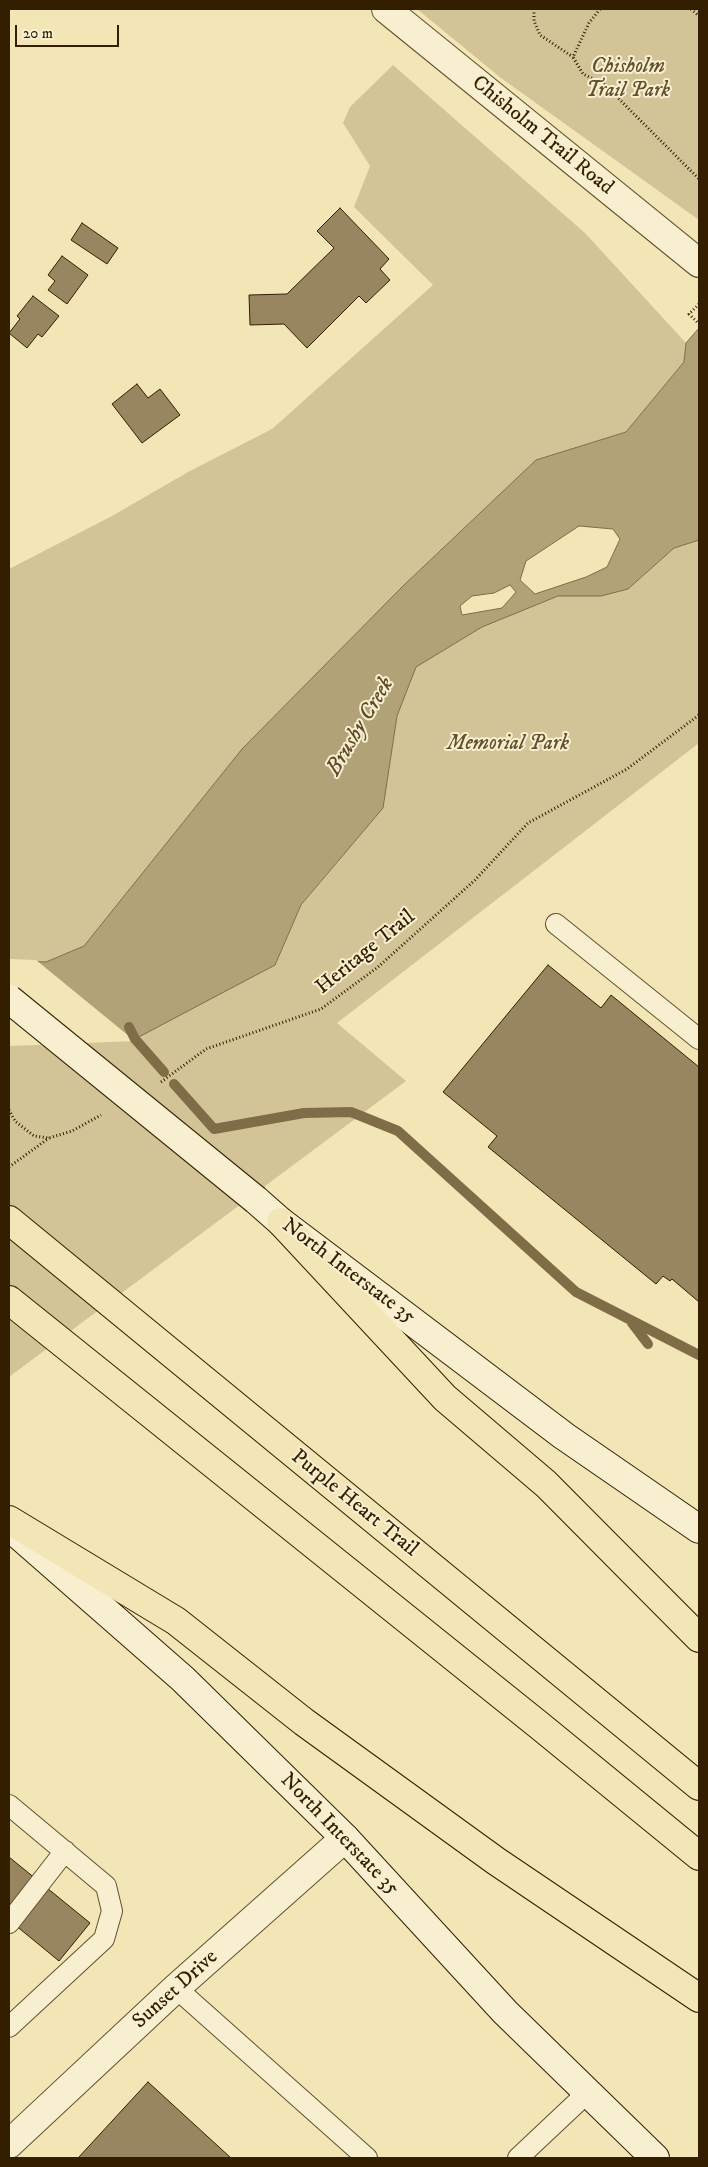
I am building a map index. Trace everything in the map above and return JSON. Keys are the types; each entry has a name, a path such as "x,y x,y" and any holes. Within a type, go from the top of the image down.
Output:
{"highway":[{"name":"Purple Heart Trail","path":"9,1220 699,1786"},
{"path":"281,1222 445,1398 546,1484 699,1638"},
{"path":"9,1300 699,1856"},
{"path":"9,1520 176,1621 304,1722 496,1861 699,1998"}],"main road":[{"name":"Chisholm Trail Road","path":"390,10 699,263"},
{"name":"North Interstate 35","path":"9,998 281,1222 564,1436 699,1529"},
{"name":"North Interstate 35","path":"9,1527 183,1680 345,1838 505,2012 586,2094 655,2158"},
{"name":"Sunset Drive","path":"9,2144 176,1988 345,1838"}],"lane":[{"path":"556,924 699,1039"},
{"path":"9,1805 106,1886 112,1911 104,1939 9,2028"},
{"path":"9,1923 65,1852"},
{"path":"176,1988 367,2158"},
{"path":"518,2158 586,2094"}],"path":[{"path":"534,9 534,21 540,35 573,57 583,74 604,84 699,179"},
{"path":"573,57 589,23 600,9"},
{"path":"691,9 699,16"},
{"path":"698,305 689,314 698,323"},
{"name":"Heritage Trail","path":"157,1085 206,1049 321,1009 378,967 462,892 528,822 627,769 699,715"},
{"path":"9,1110 15,1121 34,1136 49,1138"},
{"path":"9,1166 49,1138 72,1131 106,1112"}],"green space":[{"name":"Chisholm Trail Park","path":"417,9 699,9 699,220 501,78"},
{"name":"Memorial Park","path":"393,65 585,233 686,343 684,362 626,432 536,460 403,586 242,749 84,946 46,962 275,965 301,906 383,808 397,716 416,667 482,627 558,596 601,596 628,589 674,548 699,540 699,743 337,1023 406,1081 9,1377 9,569 112,516 188,472 272,429 433,285 354,207 370,166 343,123 350,107"}],"water":[{"name":"Brushy Creek","path":"699,328 699,540 674,548 628,589 601,596 558,596 482,627 416,667 397,716 383,808 301,905 275,965 135,1039 9,1043 9,961 46,962 84,946 242,749 403,586 536,460 626,432 684,362 686,343","holes":["579,526 613,529 620,539 607,567 586,577 535,594 520,580 526,561","510,585 516,592 502,608 462,615 460,606 472,596 494,593"]}],"pier":[{"path":"9,959 36,960 135,1041 9,1046"}],"building":[{"path":"340,208 389,259 380,269 390,280 366,303 359,296 307,348 284,324 250,325 249,295 287,294 334,248 317,231"},
{"path":"82,223 118,248 107,264 71,240"},
{"path":"62,256 88,275 67,304 48,290 55,281 48,275"},
{"path":"33,296 59,316 42,337 38,334 27,348 9,333 20,319 17,316"},
{"path":"137,384 148,398 160,389 180,415 142,443 112,404"},
{"path":"548,965 601,1008 611,995 699,1067 699,1302 672,1279 670,1281 663,1276 656,1284 488,1147 497,1136 443,1092"},
{"path":"9,1857 90,1923 59,1961 9,1920"},
{"path":"148,2082 231,2158 78,2158"}],"waterway":[{"path":"129,1027 135,1039 164,1072"},
{"path":"174,1084 214,1129 304,1113 351,1112 398,1131 576,1292 699,1355"},
{"path":"632,1323 648,1344"}]}
